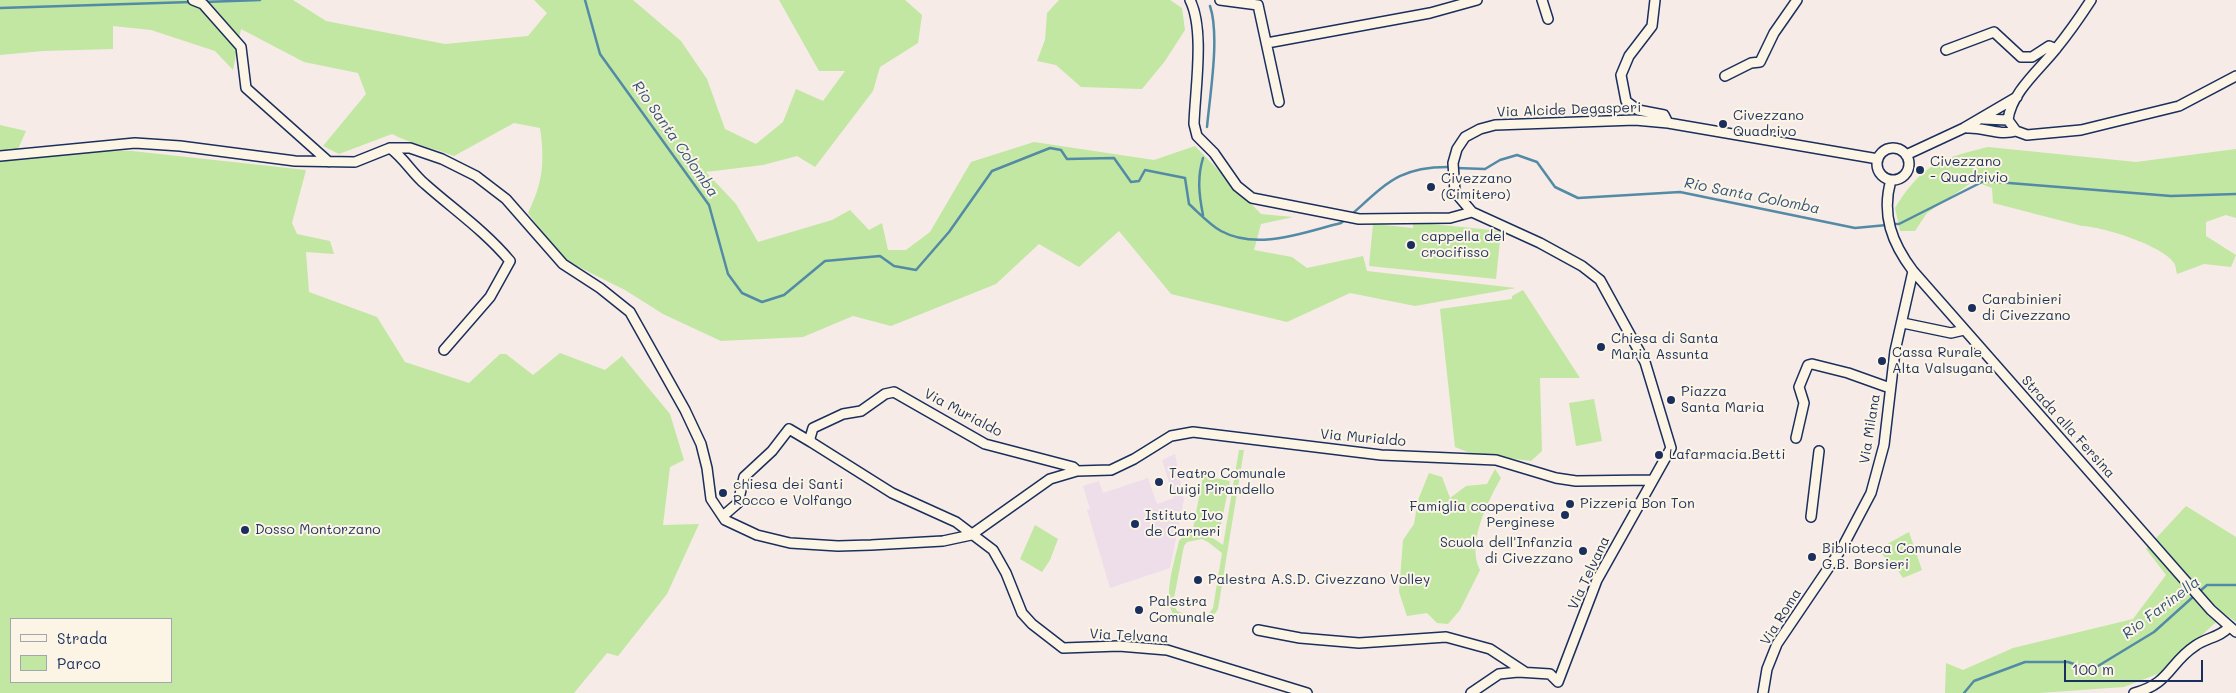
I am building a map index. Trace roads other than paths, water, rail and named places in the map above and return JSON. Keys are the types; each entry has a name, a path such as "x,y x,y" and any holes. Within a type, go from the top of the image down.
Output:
{"street":[{"path":"193,0 203,4 241,47 246,88 329,162"},
{"path":"1190,0 1196,11 1198,28 1194,124 1198,136 1214,153 1237,186 1252,198 1359,219 1450,218 1472,212"},
{"path":"1220,0 1258,5 1279,102"},
{"path":"1267,43 1430,13 1477,0"},
{"path":"1542,0 1548,19"},
{"name":"Via Alcide Degasperi","path":"1655,0 1652,26 1629,56 1621,75 1626,101 1638,110 1664,115 1668,123"},
{"path":"1725,76 1760,62 1774,33 1797,0"},
{"path":"2016,131 2008,120 2009,112 2017,97 2056,49 2091,0"},
{"path":"1946,50 1994,32 2021,57 2032,57 2049,46 2056,49"},
{"path":"1964,128 2006,134 2016,131 2038,135 2081,130 2179,106 2236,76"},
{"path":"1906,155 1964,128 2017,97"},
{"path":"1981,119 2008,120"},
{"name":"Via Alcide Degasperi","path":"1671,448 1645,362 1617,307 1600,280 1582,266 1540,243 1472,212 1455,192 1453,163 1456,149 1465,137 1480,129 1495,125 1635,120 1668,123 1878,159"},
{"path":"1988,130 2008,120"},
{"path":"0,156 135,142 295,161 355,162 390,148 410,148 442,159 476,176 506,199 563,264 600,288 630,312 685,410 701,444 707,468 711,499 725,520 757,535 790,543 838,546 943,541 971,535"},
{"path":"390,148 404,160 418,178 464,215 510,260 490,297 444,350"},
{"path":"1890,148 1899,150 1906,155 1908,169 1904,175 1891,180 1884,178 1879,172 1878,159 1883,152 1890,148"},
{"name":"Strada alla Fersina","path":"1891,180 1886,207 1890,232 1900,255 2211,610 2232,630"},
{"name":"Via Milana","path":"1834,560 1871,493 1884,445 1895,351 1903,323 1913,271"},
{"path":"1903,323 1951,333 1964,330"},
{"path":"1796,438 1804,403 1799,386 1808,365 1812,364 1848,373 1890,388"},
{"name":"Via Murialdo","path":"811,442 810,438 813,428 843,414 860,411 885,394 894,392 986,444 1073,467 1077,471"},
{"name":"Via Telvana","path":"723,516 738,504 744,477 772,451 788,429 892,493 956,522 993,550 1006,573 1022,614 1063,648 1119,646 1167,650 1307,693"},
{"name":"Via Murialdo","path":"971,535 1050,479 1077,471 1111,470 1134,459 1171,436 1193,432 1381,455 1496,460 1576,481 1654,480"},
{"name":"Via Telvana","path":"1471,693 1499,674 1525,672 1550,674 1558,682 1597,580 1671,448"},
{"path":"1811,517 1819,451"},
{"name":"Via Roma","path":"1763,693 1767,669 1777,644 1834,560"},
{"name":"Via Telvana","path":"1258,630 1300,638 1359,643 1446,637 1490,649 1525,672"},
{"path":"2134,693 2158,684 2194,646 2232,630"}],"waterway":[{"name":"Rio Santa Colomba","path":"204,2 260,0"},
{"name":"Rio Santa Colomba","path":"585,0 600,54 709,205 728,274 742,293 762,302 784,295 825,261 880,256 894,266 916,270 949,232 992,171 1050,148 1061,150 1067,159 1114,158 1131,182 1139,181 1145,170 1185,178 1189,204 1221,231 1235,237 1265,240 1281,238 1341,223 1346,219"},
{"path":"0,8 191,2"},
{"path":"1207,127 1214,49 1213,18 1210,6"},
{"name":"Rio Santa Colomba","path":"1456,168 1485,169 1500,160 1517,155 1537,162 1555,187 1578,198 1680,192 1855,228 1887,225"},
{"path":"1203,158 1199,186 1203,215"},
{"name":"Rio Santa Colomba","path":"1352,214 1395,178 1406,173 1434,167 1451,167"},
{"name":"Rio Santa Colomba","path":"1892,224 1899,224 1984,181 2171,196 2236,194"},
{"name":"Rio Farinella","path":"2199,592 2207,585 2236,585"},
{"name":"Rio Farinella","path":"1964,693 1974,681 2025,662 2068,662 2083,667 2098,666 2154,632 2194,596"}],"place":[{"name":"Civezzano Quadrivo","path":"1723,124"},
{"name":"Civezzano - Quadrivio","path":"1920,170"},
{"name":"Civezzano (Cimitero)","path":"1431,187"},
{"name":"cappella del crocifisso","path":"1411,245"},
{"name":"Carabinieri di Civezzano","path":"1972,308"},
{"name":"Chiesa di Santa Maria Assunta","path":"1601,347"},
{"name":"Cassa Rurale Alta Valsugana","path":"1882,361"},
{"name":"Piazza Santa Maria","path":"1671,400"},
{"name":"Lafarmacia.Betti","path":"1659,455"},
{"name":"Teatro Comunale Luigi Pirandello","path":"1159,482"},
{"name":"chiesa dei Santi Rocco e Volfango","path":"723,493"},
{"name":"Pizzeria Bon Ton","path":"1570,504"},
{"name":"Famiglia cooperativa Perginese","path":"1565,515"},
{"name":"Istituto Ivo de Carneri","path":"1135,524"},
{"name":"Dosso Montorzano","path":"245,530"},
{"name":"Scuola dell'Infanzia di Civezzano","path":"1583,551"},
{"name":"Biblioteca Comunale G.B. Borsieri","path":"1812,557"},
{"name":"Palestra A.S.D. Civezzano Volley","path":"1198,580"},
{"name":"Palestra Comunale","path":"1139,610"}]}
